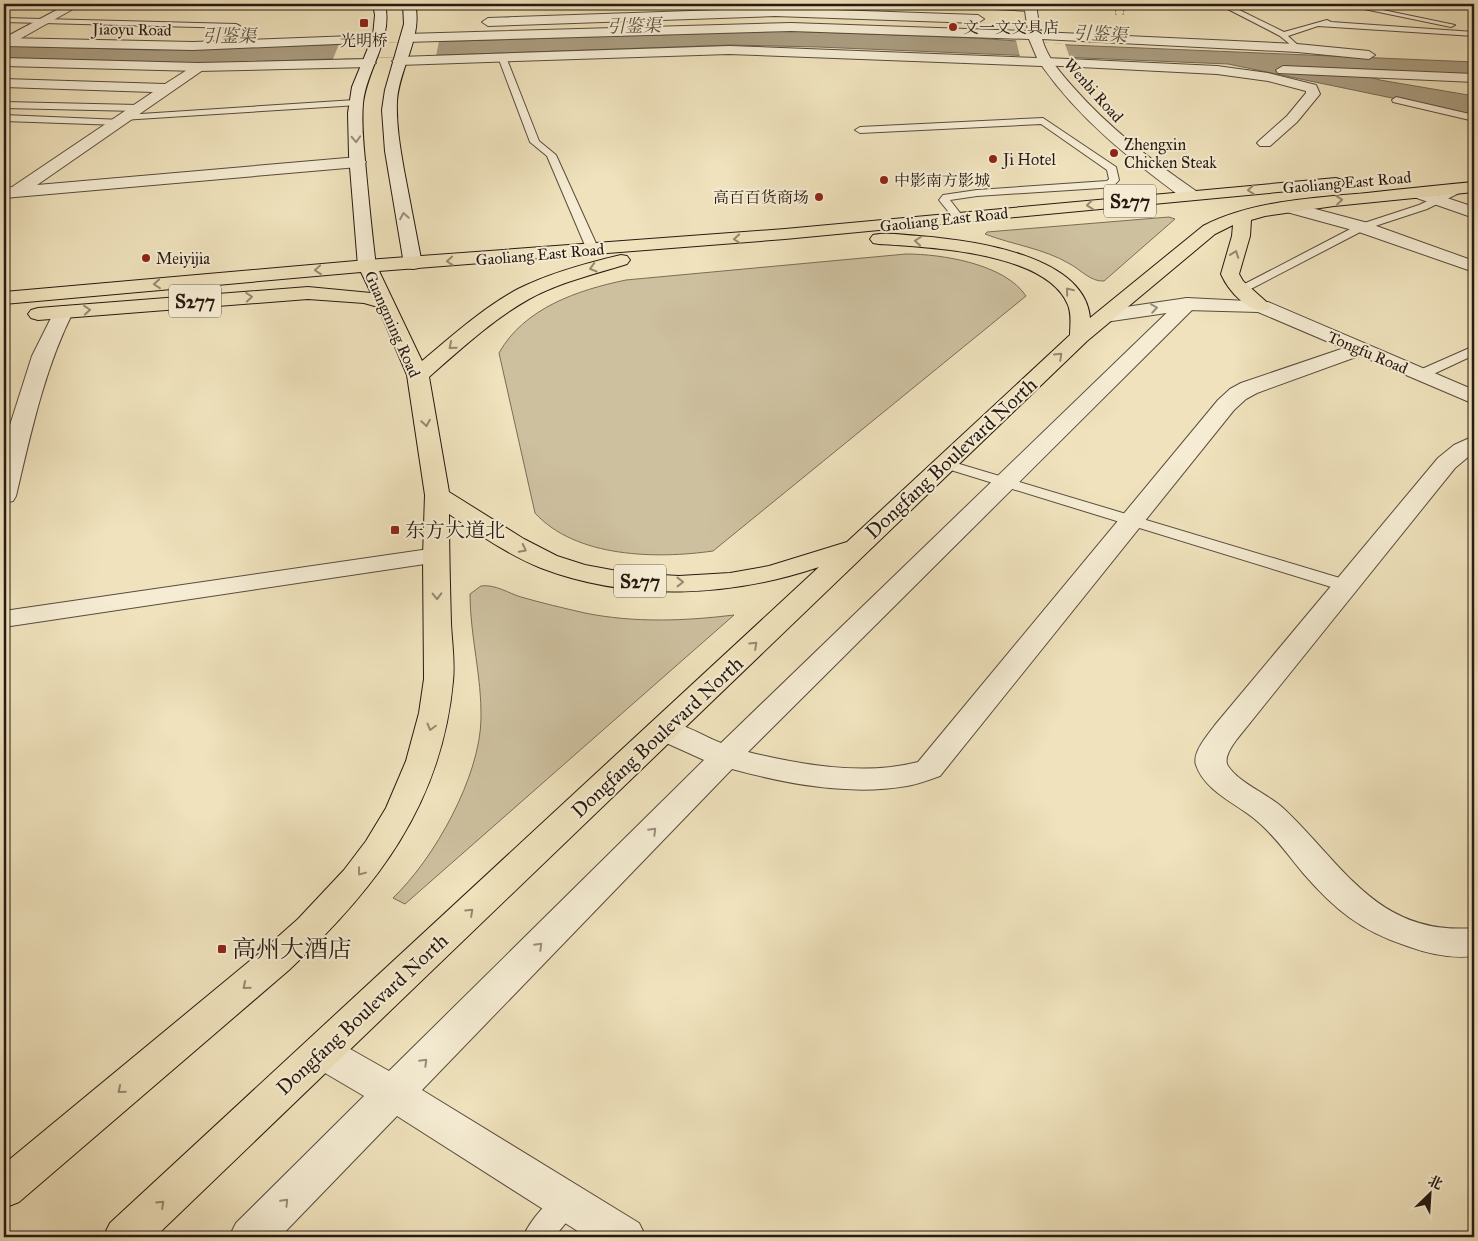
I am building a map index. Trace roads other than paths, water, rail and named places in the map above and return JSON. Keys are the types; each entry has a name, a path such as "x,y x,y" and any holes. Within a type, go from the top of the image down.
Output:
{"main road":[{"name":"Gaoliang East Road","path":"413,264 673,244 1190,195 1348,182"},
{"name":"Gaoliang East Road","path":"1194,242 1209,230 1243,216 1289,207 1467,188"},
{"path":"1243,216 1241,236 1230,269 1232,279 1261,306"},
{"name":"S277","path":"785,234 935,243 976,248 1023,261 1054,277 1073,296 1081,317 1080,337"},
{"name":"Dongfang Boulevard North","path":"125,1237 1080,337 1194,242"},
{"name":"S277","path":"418,375 484,320 524,294 585,271 673,244"},
{"name":"S277","path":"4,298 367,266 413,264"},
{"name":"Guangming Road","path":"4,1189 276,960 311,928 356,879 378,849 402,808 422,761 434,713 439,678 436,556 437,495 418,375 386,303 367,266"},
{"name":"S277","path":"23,315 308,293 354,296 386,303"},
{"name":"S277","path":"437,495 493,533 553,564 592,575 630,580 680,583 722,581 755,576 859,546"}],"street":[{"path":"4,42 28,30 45,26 76,4"},
{"name":"Guangming Road","path":"379,4 382,13 378,40 360,81 355,103 358,162 380,197 413,264"},
{"name":"Guangming Road","path":"367,266 392,143 390,100 399,59 406,39 411,9 409,4"},
{"path":"942,4 1030,6"},
{"name":"Wenbi Road","path":"1030,6 1035,38 1044,60 1082,108 1101,127 1190,195"},
{"path":"487,8 488,35"},
{"path":"772,8 783,27"},
{"path":"488,22 772,8 978,20"},
{"path":"406,39 783,27 1297,48 1385,56"},
{"name":"Jiaoyu Road","path":"4,42 192,46 378,40"},
{"path":"399,59 735,50 1044,60 1217,70 1286,81 1305,86 1314,91 1292,119 1265,143"},
{"path":"4,62 198,67 370,61"},
{"path":"8,195 198,67"},
{"path":"1217,70 1246,68 1474,78"},
{"path":"4,82 162,92"},
{"path":"4,92 162,92"},
{"path":"8,195 358,162"},
{"path":"1417,193 1474,214"},
{"path":"1289,207 1362,227 1474,267"},
{"path":"1105,316 1187,304 1261,306"},
{"path":"252,1237 726,756 1187,304"},
{"name":"Tongfu Road","path":"1261,306 1474,398"},
{"path":"4,496 37,366 62,312"},
{"path":"664,730 726,756 766,767 812,774 894,778 918,774 929,769 1226,405 1238,394 1249,388 1360,349"},
{"path":"1474,443 1451,456 1442,466 1434,480 1217,745 1211,760 1212,767 1218,776 1269,813 1322,872 1365,912 1400,930 1436,942 1474,942"},
{"path":"4,619 436,556"},
{"path":"322,1052 393,1093 624,1237"}],"lane":[{"path":"1222,4 1284,35 1297,48"},
{"path":"1344,4 1474,30"},
{"path":"1284,35 1318,24 1343,19 1374,4"},
{"path":"4,20 45,26 236,26"},
{"path":"1318,24 1433,33 1474,34"},
{"path":"12,29 28,30"},
{"path":"502,57 535,142 551,155 593,250"},
{"path":"1396,100 1474,118"},
{"path":"4,118 122,120 355,103"},
{"path":"4,105 138,108"},
{"path":"860,130 1043,121 1112,169 1114,174 1114,180 1110,184 1101,186 977,193 944,200 959,218"},
{"path":"1241,289 1362,227 1423,207 1467,188"},
{"path":"1420,374 1474,350"},
{"path":"946,464 1347,586"},
{"path":"537,1237 566,1202"}],"place":[{"name":"光明桥","path":"364,23"},
{"name":"文一文文具店","path":"953,27"},
{"name":"Zhengxin Chicken Steak","path":"1114,153"},
{"name":"Ji Hotel","path":"993,159"},
{"name":"中影南方影城","path":"884,180"},
{"name":"高百百货商场","path":"819,197"},
{"name":"Meiyijia","path":"146,258"},
{"name":"东方大道北","path":"395,530"},
{"name":"高州大酒店","path":"222,949"}],"water label":[{"name":"引鉴渠","path":"634,26"},
{"name":"引鉴渠","path":"1100,34"},
{"name":"引鉴渠","path":"229,36"}]}
